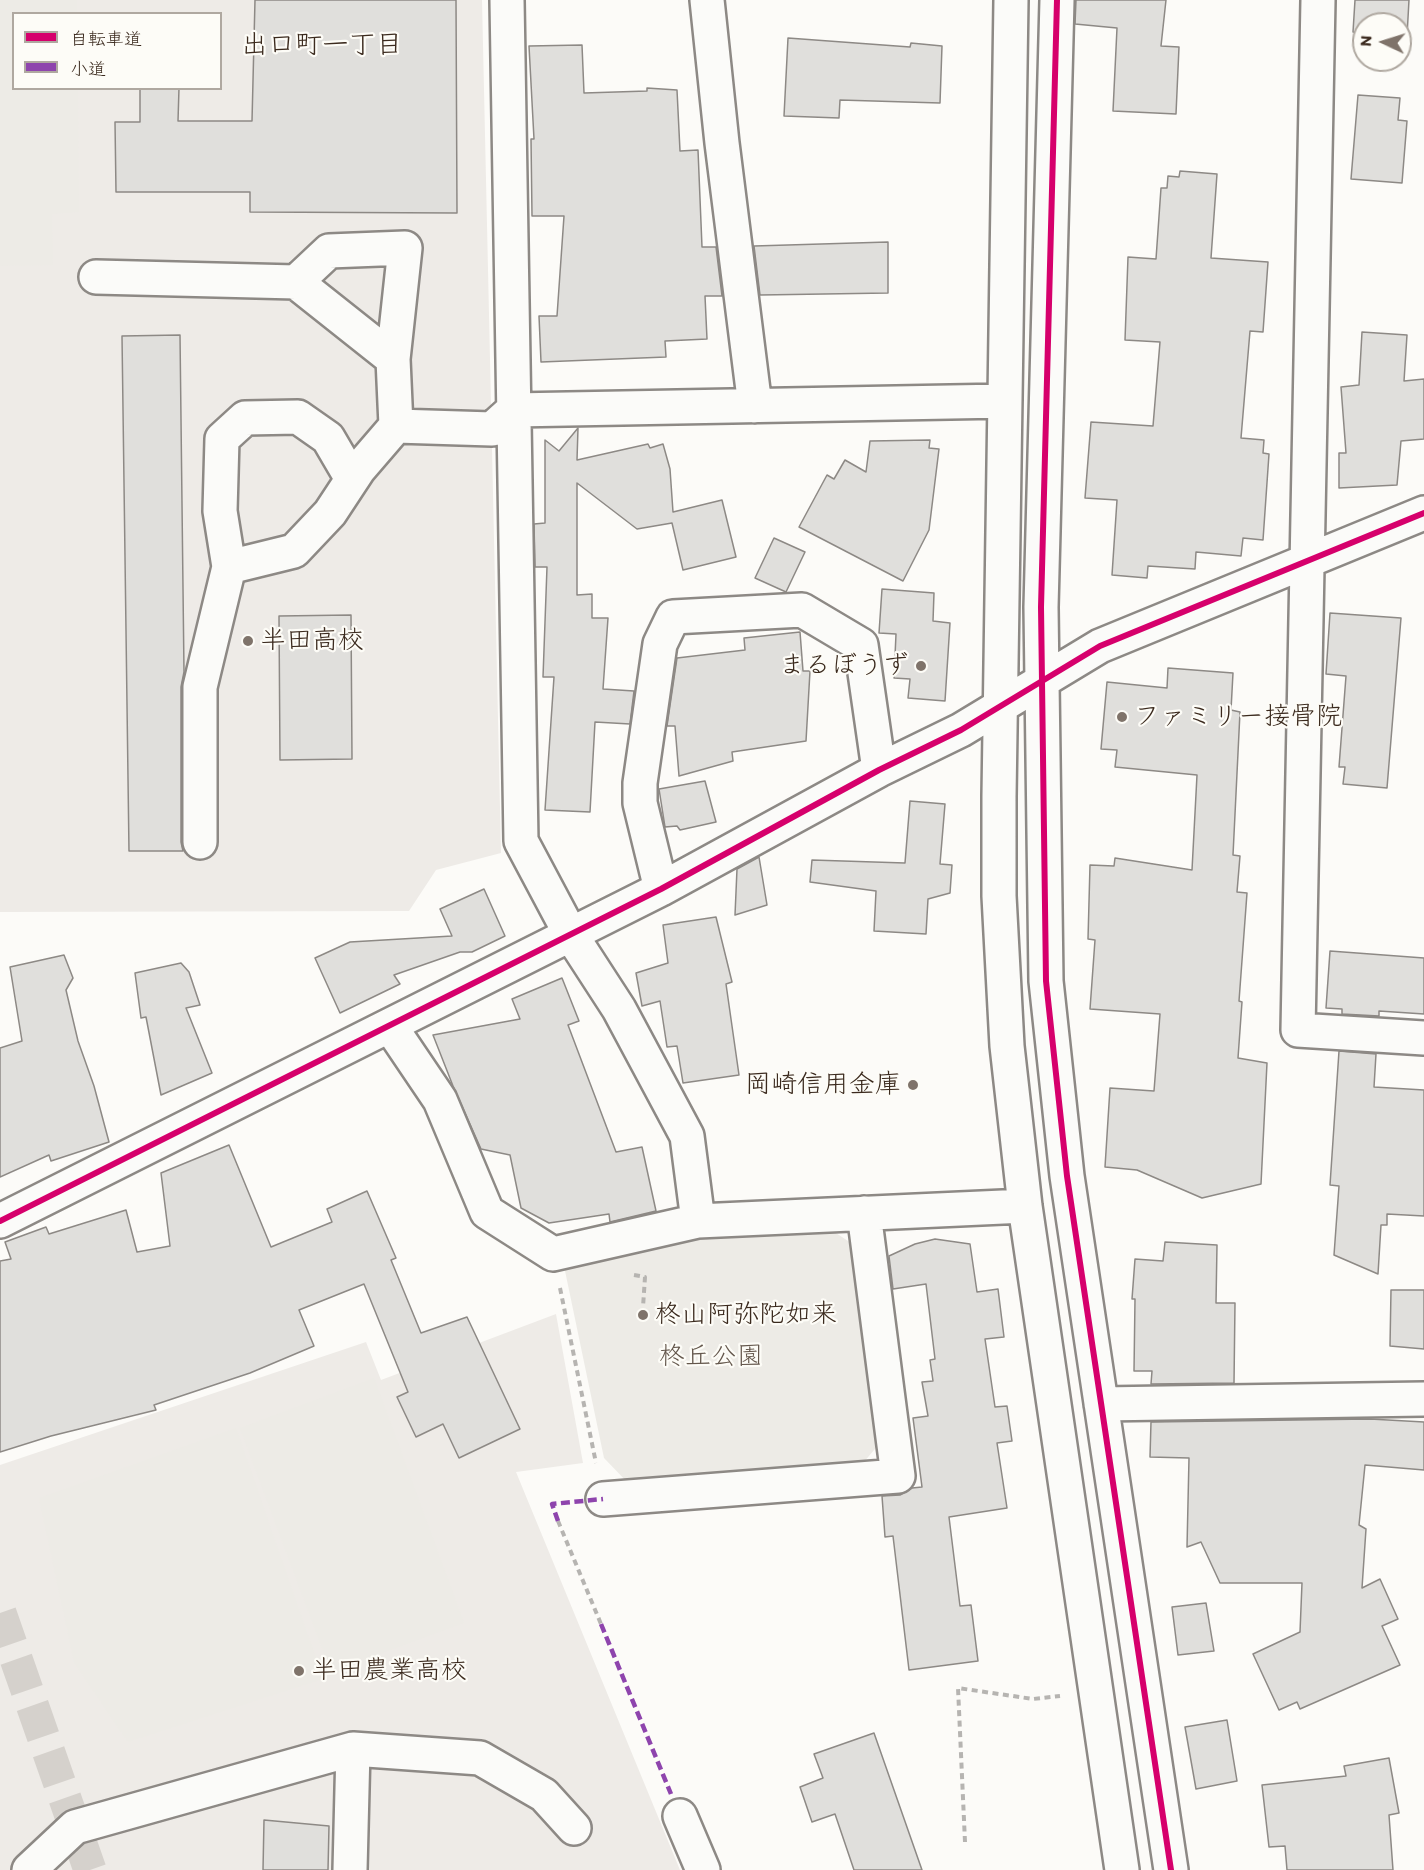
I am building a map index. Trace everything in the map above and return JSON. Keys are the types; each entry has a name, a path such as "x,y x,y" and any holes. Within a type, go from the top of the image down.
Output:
{"street":[{"path":"507,0 521,841 571,935 620,1009 687,1136 698,1221"},
{"path":"707,0 722,143 755,406"},
{"path":"1011,0 999,896 1007,1046 1025,1206 1122,1870"},
{"path":"1057,0 1041,680 1046,981 1067,1176 1171,1870"},
{"path":"1318,0 1298,1030 1424,1038"},
{"path":"229,567 294,551 330,513 352,479 396,426 393,359 405,248 329,251 296,282"},
{"path":"96,277 296,282 393,359"},
{"path":"396,426 492,429 513,410 1005,400"},
{"path":"200,842 200,687 229,567 220,512 222,439 245,418 298,417 328,438 352,479"},
{"path":"0,1221 661,889 879,770 1000,708 1041,680 1100,646 1424,513"},
{"path":"661,889 640,803 640,783 660,644 673,617 802,610 861,645 879,770"},
{"path":"390,1026 440,1100 487,1212 554,1254 698,1221 1025,1206"},
{"path":"603,1499 898,1476 864,1213"},
{"path":"1101,1404 1424,1399"},
{"path":"350,1870 353,1749"},
{"path":"29,1870 75,1827 353,1749 480,1758 544,1795 574,1828"},
{"path":"680,1816 703,1870"}],"path":[{"path":"554,1254 603,1499"},
{"path":"558,1521 601,1624"},
{"path":"964,1842 958,1688 1032,1699 1067,1696"}],"shaded area":[{"name":"半田高校","path":"0,0 482,0 501,853 436,870 409,911 0,912"},
{"name":"半田農業高校","path":"556,1314 583,1463 516,1472 680,1870 0,1870 0,1465 366,1342 381,1380"}],"green space":[{"path":"0,0 77,0 77,12 12,12 12,90 78,90 79,212 52,214 53,265 0,266"},
{"name":"柊丘公園","path":"836,1233 854,1245 880,1443 863,1463 629,1484 604,1458 564,1266 666,1241"},
{"path":"374,1378 464,1623 331,1672 240,1428"},
{"path":"236,1428 323,1679 128,1742 74,1662 39,1498"}],"building":[{"path":"255,0 456,0 457,213 250,212 250,192 116,192 115,122 140,122 140,90 179,90 178,121 252,121"},
{"path":"1076,0 1166,0 1161,46 1179,47 1176,114 1113,111 1117,28 1075,24"},
{"path":"1355,0 1409,0 1408,12 1354,12"},
{"path":"788,38 910,47 911,43 942,46 940,103 840,100 839,118 784,116"},
{"path":"582,45 584,93 647,91 647,88 677,90 680,151 698,150 702,247 716,247 722,296 705,296 707,339 665,341 666,357 541,362 539,316 557,316 564,216 532,216 531,139 534,139 529,46"},
{"path":"1358,95 1400,98 1398,120 1407,121 1402,183 1351,179"},
{"path":"1180,171 1217,174 1211,258 1268,262 1263,332 1250,331 1241,438 1264,440 1263,453 1269,454 1263,540 1243,538 1241,556 1196,552 1195,569 1148,566 1147,578 1112,575 1117,500 1085,498 1091,422 1153,426 1160,342 1125,340 1128,257 1156,259 1161,188 1167,188 1168,176 1179,177"},
{"path":"888,242 888,293 760,295 754,246"},
{"path":"1362,332 1407,335 1404,381 1424,379 1424,439 1401,441 1397,485 1339,488 1339,453 1346,453 1341,387 1359,385"},
{"path":"180,335 184,672 181,687 181,842 183,851 129,851 122,336"},
{"path":"578,428 577,460 648,444 650,448 663,444 670,469 673,512 722,500 736,557 683,570 672,523 637,529 577,483 577,595 592,594 592,618 608,618 603,689 634,691 630,724 595,722 590,812 545,810 554,677 543,677 547,567 535,567 534,524 545,523 545,440 559,451"},
{"path":"930,440 929,448 939,449 929,530 903,581 799,527 827,475 834,479 845,460 866,472 870,441"},
{"path":"774,538 805,552 786,592 755,578"},
{"path":"882,589 934,593 933,621 950,623 945,701 908,698 910,679 894,678 896,634 879,633"},
{"path":"1330,613 1401,618 1387,788 1343,784 1345,767 1339,767 1346,676 1326,674"},
{"path":"351,615 352,759 280,760 279,616"},
{"path":"800,632 803,671 810,671 806,741 732,752 733,761 679,776 675,726 667,726 677,658 745,650 744,638"},
{"path":"1168,668 1233,673 1231,710 1240,712 1233,855 1240,856 1237,892 1247,893 1239,1001 1242,1002 1238,1058 1267,1063 1261,1184 1202,1198 1137,1170 1105,1167 1110,1088 1154,1091 1160,1014 1090,1009 1095,940 1088,939 1090,865 1114,866 1115,858 1192,870 1197,775 1115,767 1117,750 1101,749 1107,682 1167,688"},
{"path":"705,781 716,822 680,830 677,826 665,827 659,789"},
{"path":"910,801 945,804 940,864 952,865 950,893 928,899 926,934 874,931 876,891 810,882 812,860 905,863"},
{"path":"759,857 767,905 735,915 737,869"},
{"path":"484,889 505,936 472,952 460,952 394,975 400,984 340,1013 315,958 350,942 452,936 440,909"},
{"path":"716,917 732,982 726,984 739,1075 683,1083 677,1046 667,1047 660,1001 642,1006 636,973 668,963 663,925"},
{"path":"1330,951 1424,958 1424,1014 1379,1011 1379,1016 1342,1014 1342,1009 1326,1008"},
{"path":"64,955 73,978 66,990 78,1041 94,1086 109,1142 51,1161 49,1155 0,1177 0,1048 22,1041 10,967"},
{"path":"181,963 189,972 200,1005 186,1008 212,1073 161,1095 146,1017 141,1018 135,973"},
{"path":"562,978 579,1021 568,1025 616,1152 642,1147 656,1211 610,1222 609,1214 549,1223 521,1208 510,1155 481,1149 453,1086 433,1035 520,1019 512,999"},
{"path":"1339,1051 1376,1054 1374,1087 1424,1090 1424,1216 1387,1214 1387,1225 1381,1225 1378,1274 1334,1255 1339,1186 1330,1185"},
{"path":"229,1145 271,1247 332,1222 327,1209 367,1191 396,1258 391,1260 421,1333 467,1317 520,1429 459,1458 443,1424 416,1437 397,1397 408,1392 364,1284 299,1310 314,1346 250,1373 154,1405 156,1410 51,1436 0,1452 0,1261 11,1259 5,1242 46,1227 49,1234 126,1210 137,1252 170,1246 161,1173"},
{"path":"935,1239 970,1244 977,1292 998,1289 1004,1337 985,1339 995,1407 1007,1406 1012,1441 997,1443 1007,1508 949,1517 960,1606 971,1605 978,1661 909,1670 893,1536 885,1537 882,1496 900,1495 912,1488 922,1487 913,1418 928,1416 922,1382 933,1381 930,1360 935,1359 926,1284 893,1289 889,1256 915,1244"},
{"path":"1165,1242 1217,1245 1216,1303 1235,1303 1234,1383 1151,1384 1152,1371 1134,1371 1135,1299 1132,1299 1135,1259 1163,1261"},
{"path":"1391,1290 1424,1290 1424,1349 1390,1346"},
{"path":"1370,1419 1424,1422 1424,1470 1365,1465 1359,1525 1366,1529 1362,1588 1380,1579 1398,1619 1382,1626 1400,1665 1300,1709 1297,1702 1279,1710 1253,1654 1300,1632 1302,1583 1220,1583 1201,1542 1187,1547 1189,1458 1150,1457 1151,1422"},
{"path":"1206,1603 1214,1651 1178,1655 1172,1607"},
{"path":"1227,1720 1237,1781 1196,1789 1185,1727"},
{"path":"874,1733 922,1870 854,1870 835,1814 812,1822 800,1787 823,1778 814,1754"},
{"path":"1389,1758 1399,1813 1389,1815 1393,1870 1287,1870 1285,1846 1269,1847 1262,1785 1346,1776 1344,1766"},
{"path":"264,1820 329,1826 328,1870 263,1870"}],"tunnel":[{"path":"0,1613 90,1870"}],"marked path":[{"path":"558,1521 552,1504 603,1499"},
{"path":"601,1624 671,1794"}],"cycle path":[{"path":"1057,0 1041,607 1046,981 1067,1176 1171,1870"},
{"path":"0,1221 661,889 879,770 961,730 1100,646 1424,513"}],"place":[{"name":"半田高校","path":"248,641"},
{"name":"まるぼうず","path":"921,666"},
{"name":"ファミリー接骨院","path":"1122,717"},
{"name":"岡崎信用金庫","path":"913,1085"},
{"name":"柊山阿弥陀如来","path":"643,1315"},
{"name":"半田農業高校","path":"299,1671"}],"district":[{"name":"出口町一丁目","path":"322,46"}]}
